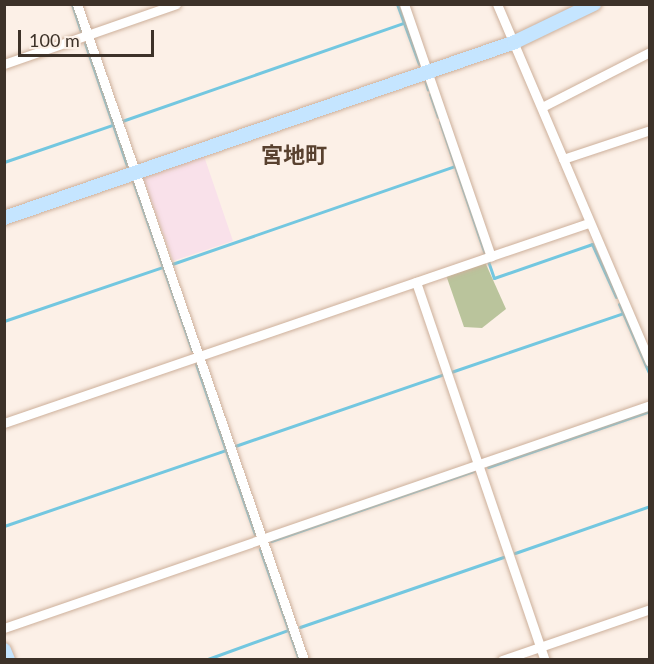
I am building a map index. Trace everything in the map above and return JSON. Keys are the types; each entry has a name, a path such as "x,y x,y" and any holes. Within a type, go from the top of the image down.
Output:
{"street":[{"path":"78,4 304,660"},
{"path":"4,64 176,4"},
{"path":"404,4 491,256"},
{"path":"497,4 543,107 588,223 650,362"},
{"path":"4,218 514,42 594,4"},
{"path":"543,107 650,52"},
{"path":"563,159 650,129"},
{"path":"4,423 588,223"},
{"path":"416,282 545,660"},
{"path":"4,628 650,405"},
{"path":"502,660 650,609"},
{"path":"4,650 8,660"}],"shaded area":[{"path":"204,156 233,241 173,261 143,178"}],"green space":[{"path":"485,262 506,309 482,328 464,327 446,275"}],"waterway":[{"path":"72,4 81,32"},
{"path":"397,4 419,64"},
{"path":"122,121 404,23"},
{"path":"85,43 127,166"},
{"path":"425,80 428,90"},
{"path":"430,94 438,117"},
{"path":"440,122 485,254"},
{"path":"4,162 112,125"},
{"path":"172,264 455,166"},
{"path":"133,181 192,350"},
{"path":"488,261 494,278 592,244 616,297"},
{"path":"4,321 163,267"},
{"path":"619,304 623,313"},
{"path":"451,372 623,313 650,375"},
{"path":"196,364 255,534"},
{"path":"235,446 444,374"},
{"path":"488,467 650,411"},
{"path":"4,526 226,450"},
{"path":"271,541 473,471"},
{"path":"515,553 650,506"},
{"path":"260,549 299,660"},
{"path":"300,627 503,557"},
{"path":"205,660 288,630"}],"district":[{"name":"宮地町","path":"294,155"}]}
